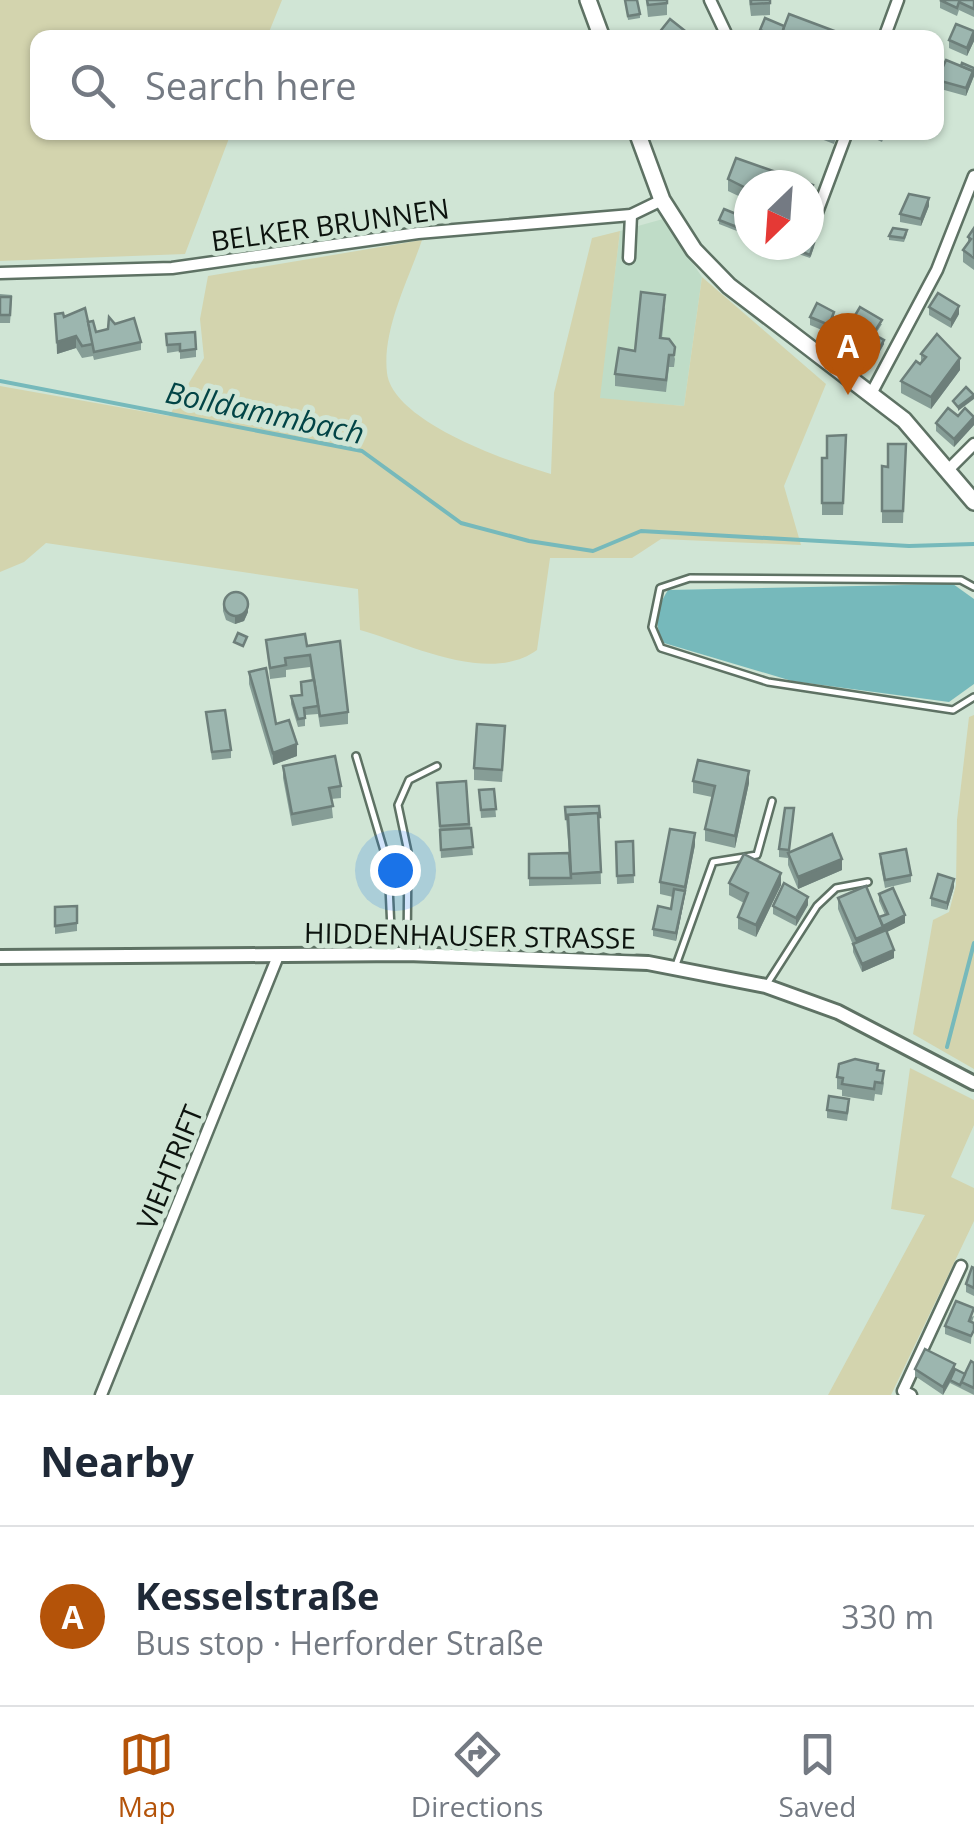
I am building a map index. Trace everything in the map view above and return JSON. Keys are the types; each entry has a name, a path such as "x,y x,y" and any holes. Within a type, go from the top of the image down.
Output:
{"main road":[{"path":"588,0 599,30"},
{"path":"640,140 662,200 694,250 728,286 872,392 973,500"}],"street":[{"path":"710,0 724,30"},
{"path":"887,30 898,0"},
{"path":"824,194 844,140"},
{"path":"872,392 937,270 974,176"},
{"name":"BELKER BRUNNEN","path":"0,272 172,268 436,230 631,215 662,200"},
{"path":"629,258 631,215"},
{"path":"948,470 974,444"},
{"name":"HIDDENHAUSER STRASSE","path":"0,957 407,954 512,956 675,968 766,986 868,1025 974,1083"},
{"name":"VIEHTRIFT","path":"100,1395 278,956"},
{"path":"911,1395 903,1391 961,1266"}],"lane":[{"path":"974,587 962,580 690,578 660,588 652,627 661,648 768,682 953,710 974,698"},
{"path":"356,756 388,864 392,954"},
{"path":"407,954 408,852 398,805 408,780 437,766"},
{"path":"675,968 713,862 757,855 772,801"},
{"path":"766,986 817,906 836,888 868,882"}],"shaded area":[{"path":"0,0 282,0 270,30 30,30 30,140 228,140 185,254 0,261"},
{"path":"663,219 702,277 684,406 599,399 620,231"},
{"path":"620,231 600,398 684,406 702,277 826,384 784,486 801,545 661,539 632,558 550,558 537,650 518,660 496,664 425,652 360,630 358,589 46,543 24,562 0,572 0,386 169,416 204,358 200,319 208,276 422,240 388,340 387,373 394,391 409,408 456,437 551,474 554,393 592,238"},
{"path":"974,715 974,1069 913,1034 933,920 949,912 956,885 957,820 969,717"},
{"path":"910,1068 974,1100 974,1125 951,1177 974,1188 974,1221 891,1395 828,1395 925,1215 891,1209"}],"water":[{"path":"953,584 974,599 974,684 949,702 792,681 664,643 657,622 668,590"}],"building":[{"path":"625,0 637,0 640,14 628,16"},
{"path":"647,0 667,0 667,3 648,5"},
{"path":"751,0 770,0 770,3 751,4"},
{"path":"940,0 974,0 974,9 959,2 957,8"},
{"path":"789,14 832,30 783,30"},
{"path":"765,18 784,26 783,30 760,30"},
{"path":"670,19 684,30 661,30"},
{"path":"956,24 974,31 967,48 949,40"},
{"path":"946,60 973,71 966,88 944,82"},
{"path":"736,158 770,170 734,170 734,182 728,179"},
{"path":"909,194 929,198 921,219 900,214"},
{"path":"724,209 734,213 734,226 719,220"},
{"path":"893,228 907,230 904,238 889,236"},
{"path":"974,228 974,258 963,250"},
{"path":"641,292 665,295 660,338 669,339 675,347 674,355 669,355 666,380 615,374 619,348 635,351"},
{"path":"938,293 959,306 951,320 929,307"},
{"path":"0,297 11,297 10,315 0,315"},
{"path":"817,303 834,312 829,325 810,317"},
{"path":"860,307 882,320 873,334 884,340 872,361 852,348 863,329 851,322"},
{"path":"85,308 93,344 82,346 76,336 57,342 55,314 63,313 64,317"},
{"path":"109,317 115,324 134,318 141,342 94,352 88,322 93,321 96,332 108,329"},
{"path":"195,332 196,349 180,351 180,344 167,345 166,334"},
{"path":"937,334 960,358 931,397 901,381 916,361 920,364 926,357 921,354"},
{"path":"966,387 974,395 958,407 953,401"},
{"path":"948,408 958,416 965,408 974,417 954,439 936,423"},
{"path":"846,435 843,503 822,503 822,458 827,458 827,436"},
{"path":"888,444 906,444 903,511 882,511 882,466 888,467"},
{"path":"236,592 248,604 236,616 224,604"},
{"path":"238,633 247,637 243,646 234,642"},
{"path":"305,634 307,646 340,641 348,712 320,716 310,655 285,658 286,665 270,668 266,640"},
{"path":"266,668 276,724 289,720 297,744 273,753 249,672"},
{"path":"314,680 318,706 304,708 305,718 298,719 291,696 302,695 301,682"},
{"path":"225,710 231,750 212,752 206,712"},
{"path":"477,724 505,726 502,770 474,768"},
{"path":"335,756 341,786 329,788 333,806 292,814 283,766"},
{"path":"698,760 749,771 735,836 705,829 715,786 693,781"},
{"path":"466,781 469,824 440,826 437,783"},
{"path":"494,789 496,809 481,810 479,790"},
{"path":"599,806 600,817 598,813 568,815 566,819 565,807"},
{"path":"785,808 794,808 789,850 779,849"},
{"path":"598,813 601,872 571,874 568,815"},
{"path":"471,828 473,847 441,850 440,830"},
{"path":"670,829 695,833 685,887 660,882"},
{"path":"832,834 842,859 798,877 788,853"},
{"path":"633,841 634,875 617,876 616,842"},
{"path":"906,849 911,875 885,880 880,854"},
{"path":"569,853 571,878 529,878 529,854"},
{"path":"744,854 781,873 756,925 738,917 748,893 729,883"},
{"path":"938,874 954,879 947,903 931,898"},
{"path":"784,883 808,897 796,918 773,906"},
{"path":"866,886 883,927 856,939 838,898"},
{"path":"893,888 905,915 883,926 879,917 888,914 879,894"},
{"path":"674,889 685,891 676,933 653,929 658,906 671,909"},
{"path":"77,906 77,923 55,926 55,907"},
{"path":"886,930 894,950 862,964 853,944"},
{"path":"855,1059 878,1064 877,1070 884,1071 882,1083 875,1082 874,1089 842,1084 843,1078 837,1077 839,1064"},
{"path":"829,1096 849,1099 847,1113 827,1110"},
{"path":"974,1268 974,1288 966,1284"},
{"path":"956,1301 974,1308 969,1321 974,1323 971,1336 945,1326"},
{"path":"925,1349 955,1364 943,1387 915,1369"},
{"path":"971,1361 974,1363 974,1388 961,1382"},
{"path":"955,1369 965,1374 960,1385 950,1380"}],"waterway":[{"name":"Bolldammbach","path":"0,381 362,451 461,523 529,541 593,551 641,531 909,546 974,544"},
{"path":"947,1047 974,943"}],"place":[{"name":"Kesselstraße","path":"848,395"}]}
